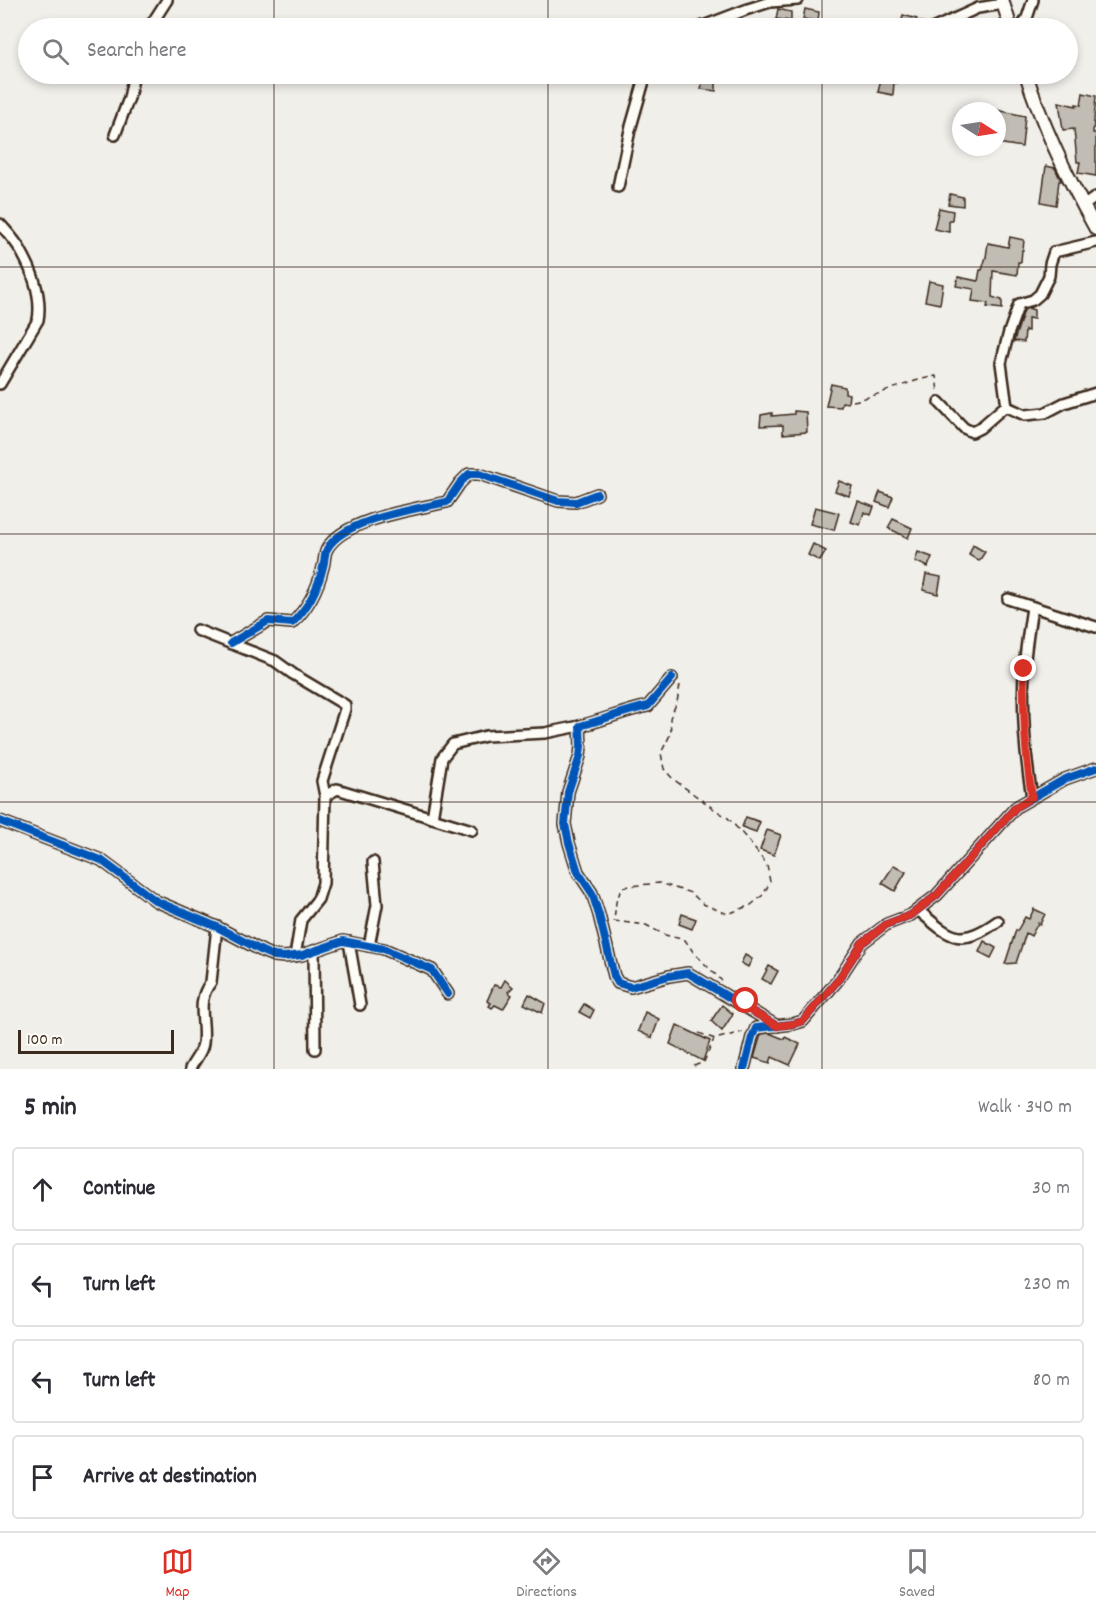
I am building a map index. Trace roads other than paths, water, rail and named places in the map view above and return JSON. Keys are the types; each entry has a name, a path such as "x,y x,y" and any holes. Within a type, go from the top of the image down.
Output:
{"street":[{"path":"155,18 167,0"},
{"path":"724,18 770,2 798,0"},
{"path":"1027,18 1033,0"},
{"path":"956,18 978,8 1003,2 1008,18"},
{"path":"115,135 132,84"},
{"path":"618,187 642,84"},
{"path":"1029,84 1054,147 1096,229"},
{"path":"1083,206 1096,197"},
{"path":"0,224 21,250 39,297 40,309 38,320 0,384"},
{"path":"1007,407 1001,363 1019,304 1033,300 1040,294 1049,276 1054,252 1096,242"},
{"path":"939,402 964,428 972,432 980,428 998,411 1007,407 1025,415 1045,413 1064,403 1096,393"},
{"path":"231,643 268,621 292,623 300,615 314,594 327,549 338,536 372,519 447,502 469,474 479,474 558,501 576,502 597,494"},
{"path":"1008,599 1096,627"},
{"path":"1032,607 1024,669 1023,710 1026,761 1032,797"},
{"path":"197,630 275,661 292,674 345,705 322,781 325,796 323,883 318,899 301,920 295,956"},
{"path":"432,818 442,758 453,744 486,736 545,733 611,718 635,708 648,706 672,678"},
{"path":"580,726 580,756 568,792 565,824 578,872 592,893 600,915 614,976 618,983 631,987 688,973 777,1026"},
{"path":"744,1069 756,1029 803,1021 838,980 862,943 887,924 911,915 937,895 1016,807 1065,778 1096,768"},
{"path":"325,796 337,789 472,830"},
{"path":"1,820 101,860 156,901 217,927 274,956 302,955 343,941 384,949 432,970 448,994"},
{"path":"369,946 377,905 374,862"},
{"path":"918,910 946,934 957,937 970,936 983,931 998,921"},
{"path":"190,1069 203,1045 202,997 211,982 217,927"},
{"path":"349,942 360,1005"},
{"path":"314,951 315,1049"}]}
